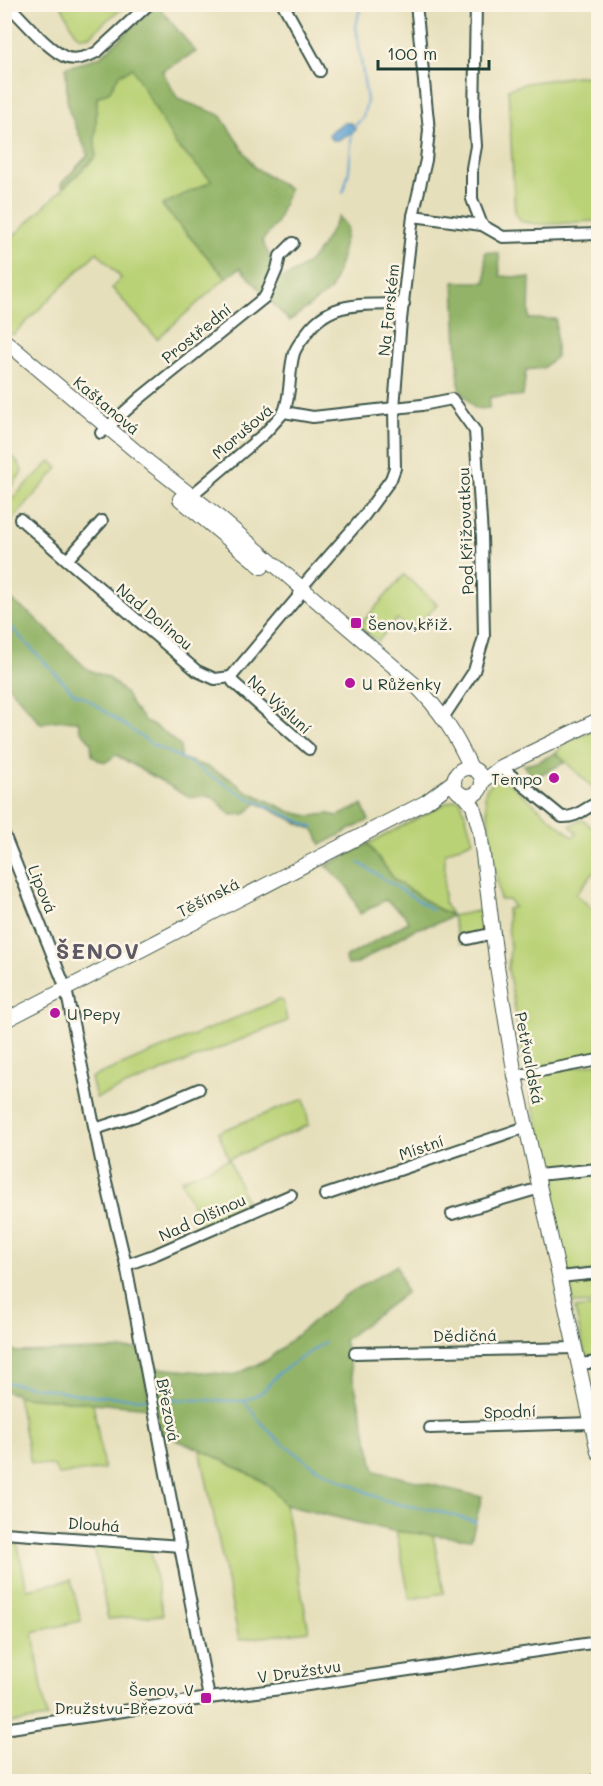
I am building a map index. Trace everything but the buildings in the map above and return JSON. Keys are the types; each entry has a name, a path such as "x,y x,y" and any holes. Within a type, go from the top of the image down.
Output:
{"main road":[{"name":"Kaštanová","path":"4,340 104,430 186,499 215,514 300,593 413,683 450,726 460,745 468,782"},
{"name":"Kaštanová","path":"4,352 104,430"},
{"name":"Těšínská","path":"4,1021 426,802 598,720"},
{"name":"Petřvaldská","path":"468,782 480,831 497,966 515,1076 575,1348 594,1421 598,1452"}],"street":[{"path":"7,4 66,58 87,57 97,52 149,4"},
{"path":"283,4 320,71"},
{"name":"Na Farském","path":"300,593 364,516 391,479 395,468 394,408 412,216 426,160 429,130 416,4"},
{"path":"476,4 474,117 476,146 472,168 472,199 482,225"},
{"path":"412,216 482,225 503,237 598,234"},
{"name":"Prostřední","path":"104,430 265,297 280,256 293,243"},
{"path":"284,412 290,399 295,352 308,329 329,312 345,306 404,304"},
{"name":"Pod Křižovatkou","path":"394,408 452,399 474,431 482,536 484,637 474,671 443,718"},
{"name":"Morušová","path":"186,499 265,433 284,412 313,417 394,408"},
{"name":"Nad Dolinou","path":"20,519 197,671 215,679 231,677"},
{"path":"67,560 102,520"},
{"name":"Na Výsluní","path":"300,593 231,677 233,682 309,749"},
{"path":"501,767 562,817 570,818 598,803"},
{"name":"Lipová","path":"4,834 66,989"},
{"path":"468,939 494,933"},
{"name":"Březová","path":"66,989 126,1265 209,1698"},
{"path":"515,1076 598,1060"},
{"path":"95,1129 199,1089"},
{"name":"Místní","path":"325,1195 526,1127"},
{"path":"452,1214 539,1182 598,1169"},
{"name":"Nad Olšinou","path":"126,1265 291,1195"},
{"path":"560,1277 598,1274"},
{"name":"Dědičná","path":"355,1353 575,1348"},
{"path":"579,1364 598,1362"},
{"name":"Spodní","path":"430,1428 594,1421"},
{"name":"Dlouhá","path":"4,1533 181,1546"},
{"name":"V Družstvu","path":"4,1729 598,1642"},
{"path":"590,1782 598,1779"}],"green space":[{"path":"61,5 128,5 90,36 81,37 76,34"},
{"path":"157,5 196,52 162,71 178,99 220,115 255,168 289,189 276,224 262,241 281,279 293,274 310,261 339,217 347,227 341,261 331,290 289,321 240,268 226,278 162,205 212,181 176,145 132,68 119,75 110,91 97,97 96,156 63,188 61,184 88,155 69,111 66,67 101,56"},
{"path":"132,67 176,145 212,181 162,206 226,278 157,339 112,288 121,278 97,252 13,335 5,329 5,244 96,157 97,97 110,91 119,75"},
{"path":"576,76 598,77 598,221 549,224 521,221 515,213 508,89 527,83"},
{"path":"485,252 499,253 500,276 530,278 529,319 556,319 556,357 543,368 526,370 523,396 490,397 489,408 475,409 459,388 454,282 486,282"},
{"path":"4,449 18,462 22,472 5,495"},
{"path":"51,461 58,468 5,528 5,505"},
{"path":"404,575 437,604 413,632 397,619 378,641 359,626"},
{"path":"5,595 34,617 87,669 109,678 125,693 145,721 163,731 180,746 181,758 208,767 245,790 291,812 310,816 329,814 338,816 362,805 369,820 321,845 315,831 257,803 245,814 231,815 212,796 189,797 116,755 106,762 98,760 92,755 91,742 80,730 78,721 64,720 41,724 5,682"},
{"path":"598,727 598,792 556,753 564,744"},
{"path":"556,753 566,762 533,778 524,765 537,762"},
{"path":"502,777 573,837 577,833 570,826 582,819 595,830 598,829 596,836 598,838 598,867 576,894 598,914 598,1058 526,1072 508,969 510,950 507,909 514,907 509,900 500,900 485,796 486,789"},
{"path":"457,799 461,801 473,840 445,853 444,902 452,916 395,880 368,844"},
{"path":"368,844 395,880 452,916 413,930 356,964 348,965 345,958 408,922 404,914 385,900 360,914 348,887 326,866"},
{"path":"483,910 486,937 460,944 452,916"},
{"path":"279,1000 283,1001 287,1021 96,1098 91,1078"},
{"path":"598,1063 598,1167 548,1172 527,1076"},
{"path":"304,1099 309,1125 229,1159 218,1132"},
{"path":"229,1159 250,1210 203,1229 181,1180"},
{"path":"598,1172 598,1271 567,1274 546,1177"},
{"path":"397,1265 406,1293 344,1340 375,1471 482,1497 471,1539 393,1531 285,1505 273,1489 257,1478 200,1449 160,1434 147,1367 235,1375 267,1360 344,1296"},
{"path":"598,1277 598,1303 574,1304 569,1280"},
{"path":"598,1306 598,1358 586,1359 575,1309"},
{"path":"5,1347 17,1352 141,1349 150,1408 23,1397 5,1391"},
{"path":"17,1396 93,1403 104,1469 58,1475 54,1466 31,1463"},
{"path":"200,1449 257,1478 273,1489 285,1505 309,1631 239,1640"},
{"path":"396,1531 433,1535 444,1593 410,1599"},
{"path":"4,1535 16,1536 27,1589 71,1580 81,1621 33,1632 47,1718 11,1723 4,1692"},
{"path":"93,1542 150,1547 163,1615 108,1619"}],"water":[{"path":"344,123 351,123 356,130 338,140 332,140 329,136 330,132"}],"waterway":[{"path":"343,193 349,171 352,129 363,117 367,101 356,26 361,4"},
{"path":"4,620 75,694 84,697 153,745 185,760 245,796 314,828"},
{"path":"359,863 433,910"},
{"path":"244,1401 262,1392 280,1372 325,1342"},
{"path":"4,1382 84,1395 147,1399"},
{"path":"156,1399 244,1401 277,1439 313,1466 381,1499 476,1522"}],"place":[{"name":"Šenov,křiž.","path":"356,623"},
{"name":"U Růženky","path":"350,683"},
{"name":"Tempo","path":"554,778"},
{"name":"U Pepy","path":"55,1013"},
{"name":"Šenov, V Družstvu-Březová","path":"206,1698"}],"district":[{"name":"ŠENOV","path":"98,950"}]}
